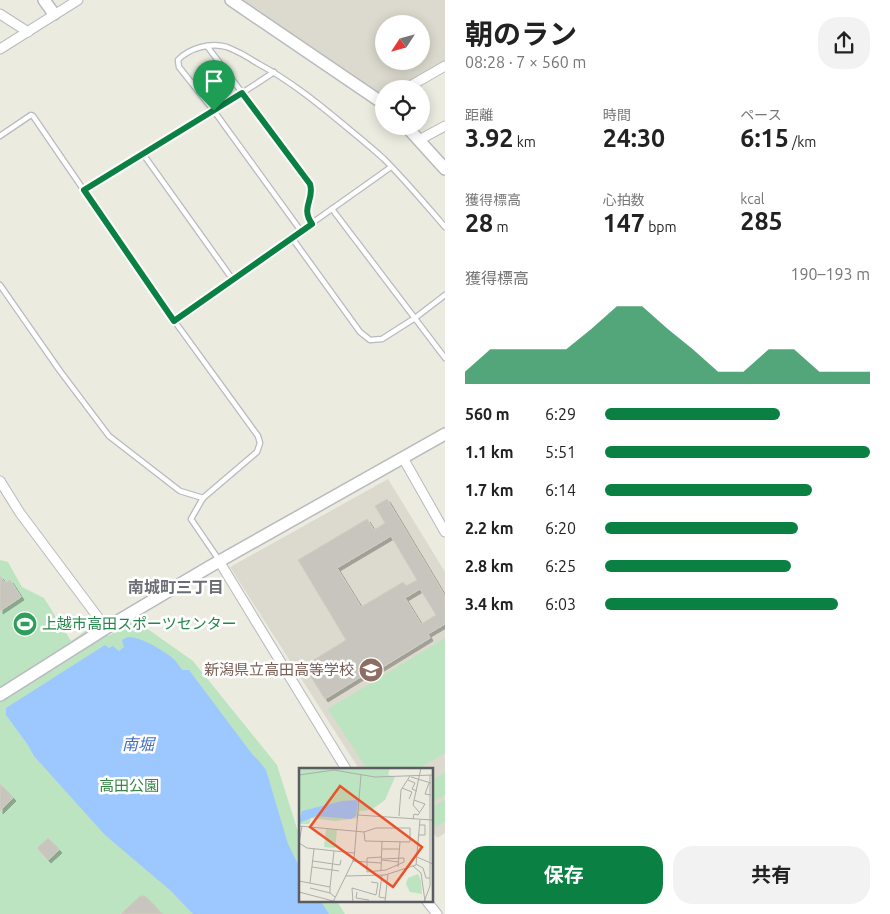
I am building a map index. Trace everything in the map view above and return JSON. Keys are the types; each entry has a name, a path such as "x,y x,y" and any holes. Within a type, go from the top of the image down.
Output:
{"street":[{"path":"44,0 54,14"},
{"path":"0,49 78,0"},
{"path":"231,0 375,97"},
{"path":"0,14 28,32"},
{"path":"421,80 445,66"},
{"path":"419,140 445,126"},
{"path":"414,135 445,169"},
{"path":"0,695 106,628 219,561 445,434"},
{"path":"402,458 445,532"},
{"path":"0,481 20,513 106,628"},
{"path":"219,561 345,768"},
{"path":"427,902 436,914"}],"lane":[{"path":"207,46 310,184 312,193 306,210 312,224"},
{"path":"301,231 214,111 185,75 177,62 179,58 188,52 207,46 228,48 274,72 330,112 378,153 445,227"},
{"path":"84,190 274,72"},
{"path":"0,136 31,115 33,116 174,321 254,430 260,443 257,452 203,498 191,518 219,561"},
{"path":"143,154 233,280"},
{"path":"174,321 391,167"},
{"path":"332,209 445,358"},
{"path":"292,238 366,338 376,340 382,338 415,318 445,296"},
{"path":"0,285 60,371 109,436 180,491 203,498"}],"shaded area":[{"path":"240,0 445,0 445,61 430,70 430,15 375,15 375,70 430,70 413,80 375,80 375,92"},
{"name":"新潟県立高田高等学校","path":"388,479 445,572 445,833 437,838 432,830 432,768 358,768 230,567"}],"green space":[{"name":"南堀","path":"0,560 8,562 22,587 44,598 71,641 97,623 108,636 135,620 193,661 277,765 299,835 299,902 337,902 345,914 0,914"},
{"path":"445,638 445,753 420,768 366,768 328,709"},
{"path":"445,772 445,795 432,802 432,780"},
{"path":"445,800 445,822 436,827 432,821 432,807"}],"water":[{"name":"南堀","path":"133,637 153,645 175,660 182,670 189,670 266,770 288,844 299,866 299,902 321,902 329,914 193,914 171,891 105,835 34,756 6,715 6,708 105,645 109,648 113,646 119,651 124,647 122,640"}],"building":[{"path":"387,499 445,596 445,624 428,634 430,638 373,673 372,670 325,699 304,666 346,640 298,560 367,519 374,530 385,523 375,506","holes":["391,536 417,580 406,586 403,582 361,607 337,568","420,589 436,615 421,624 405,598"]},
{"path":"0,576 5,583 10,580 21,597 0,611"},
{"path":"0,784 13,798 0,811"},
{"path":"48,838 59,850 48,860 37,848"},
{"path":"141,895 142,897 144,895 162,914 121,914"}],"place":[{"name":"上越市高田スポーツセンター","path":"25,624"},
{"name":"新潟県立高田高等学校","path":"371,670"}],"district":[{"name":"南城町三丁目","path":"176,587"}],"route":[{"path":"242,93 310,184 312,193 306,210 312,224 174,321 84,190 214,111 242,93"}],"park label":[{"name":"高田公園","path":"129,786"}]}
